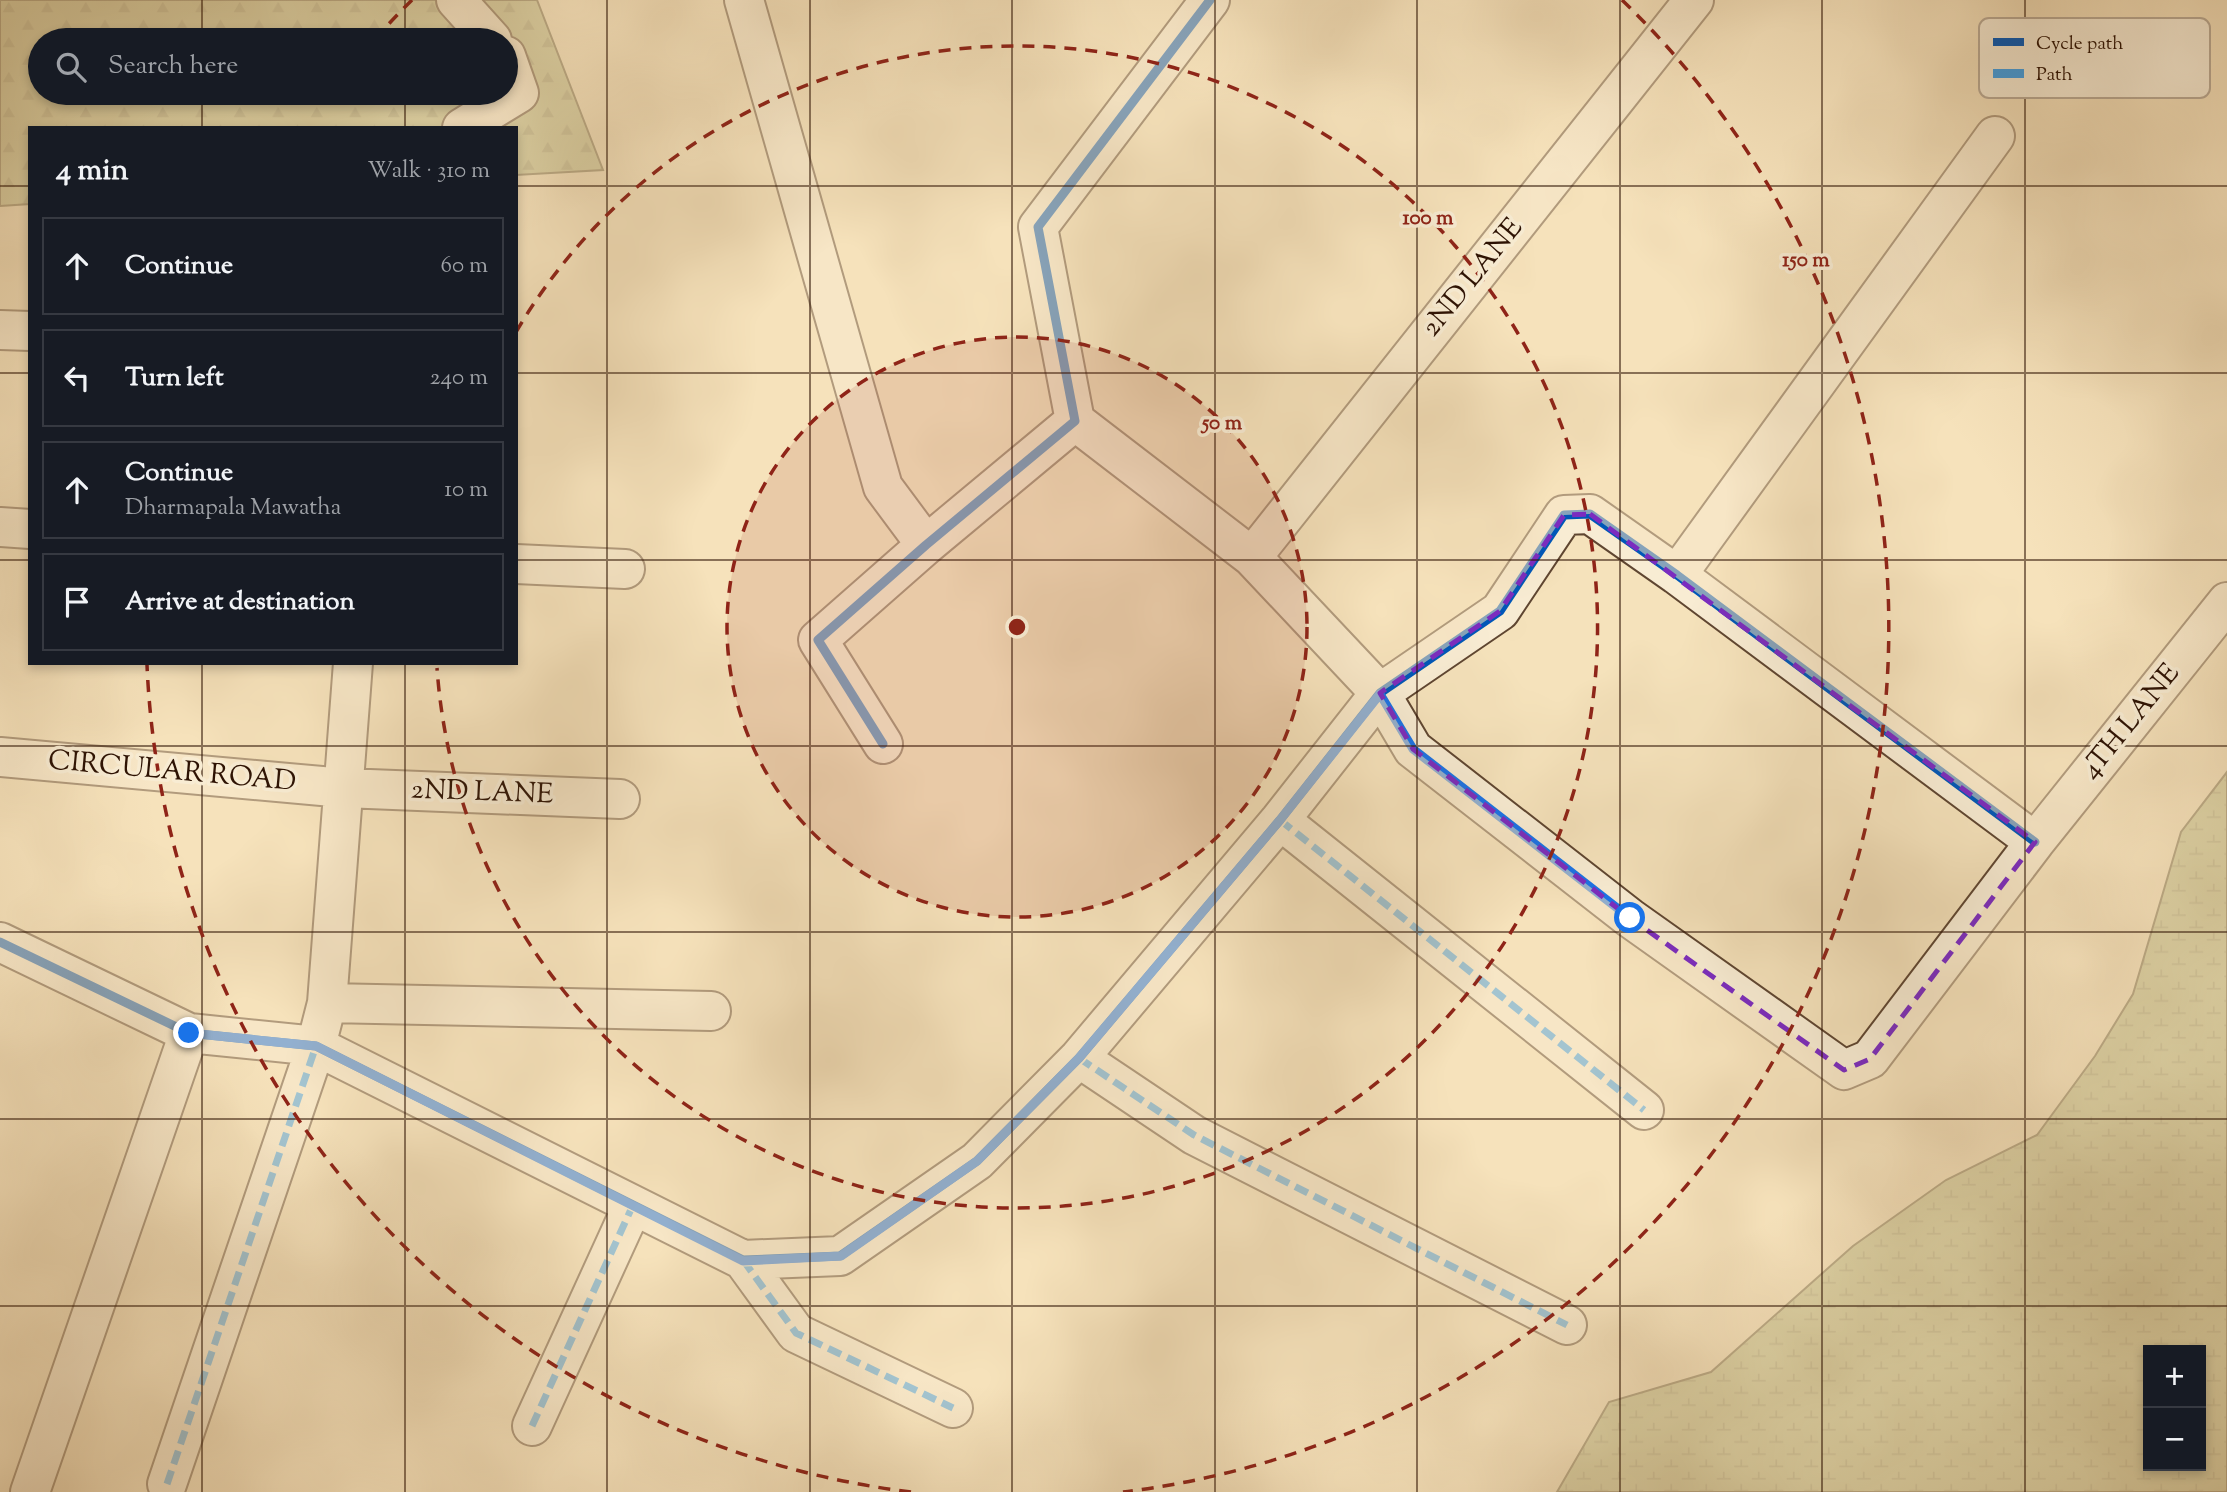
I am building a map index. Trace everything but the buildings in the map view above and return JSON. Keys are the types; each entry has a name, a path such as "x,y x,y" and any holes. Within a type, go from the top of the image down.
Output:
{"street":[{"path":"456,0 481,28"},
{"path":"744,0 883,487 926,545"},
{"path":"1210,0 1038,227 1075,422 1252,557 1380,694"},
{"name":"2ND LANE","path":"1252,557 1694,0"},
{"path":"466,126 500,105"},
{"path":"1677,575 1995,136"},
{"path":"0,330 28,331"},
{"path":"883,744 818,640 926,545 1075,422"},
{"path":"743,1261 841,1256 977,1161 1079,1058 1280,820 1380,694 1500,611 1564,515 1590,514 1677,575 2035,842"},
{"path":"0,527 28,529"},
{"path":"518,564 625,569"},
{"name":"4TH LANE","path":"1380,694 1413,749 1630,918 1844,1070 1870,1059 2035,842 2227,601"},
{"path":"167,1484 316,1046 327,1003 353,665"},
{"name":"CIRCULAR ROAD","path":"0,757 344,788"},
{"name":"2ND LANE","path":"344,788 620,799"},
{"path":"1280,820 1644,1110"},
{"path":"0,942 189,1033 316,1046 743,1261 796,1333 953,1408"},
{"path":"327,1003 711,1011"},
{"path":"30,1492 189,1033"},
{"path":"1079,1058 1194,1135 1567,1325"},
{"path":"532,1426 633,1205"}],"highlighted area":[{"path":"1590,514 2035,842 1870,1059 1844,1070 1630,918 1413,749 1380,693 1500,611 1564,515"}],"green space":[{"path":"0,0 537,0 603,170 518,175 518,126 28,126 28,204 0,206"},
{"path":"2227,772 2227,1492 1557,1492 1609,1402 1711,1372 1853,1246 1946,1180 2037,1135 2095,1056 2133,994 2181,832"}],"marked path":[{"path":"1280,820 1644,1110"},
{"path":"167,1484 316,1046"},
{"path":"1079,1058 1194,1135 1567,1325"},
{"path":"532,1426 633,1205"},
{"path":"743,1260 796,1333 953,1408"}],"cycle path":[{"path":"883,744 818,640 926,545 1075,421 1038,227 1210,0"},
{"path":"0,942 189,1033 316,1046 743,1260 840,1256 977,1161 1079,1058 1280,820 1380,693 1500,611 1564,515 1590,514 1677,575 2035,842"}],"route":[{"path":"189,1033 316,1046 743,1261 841,1256 977,1161 1079,1058 1280,820 1380,694 1413,749 1630,918"}]}
